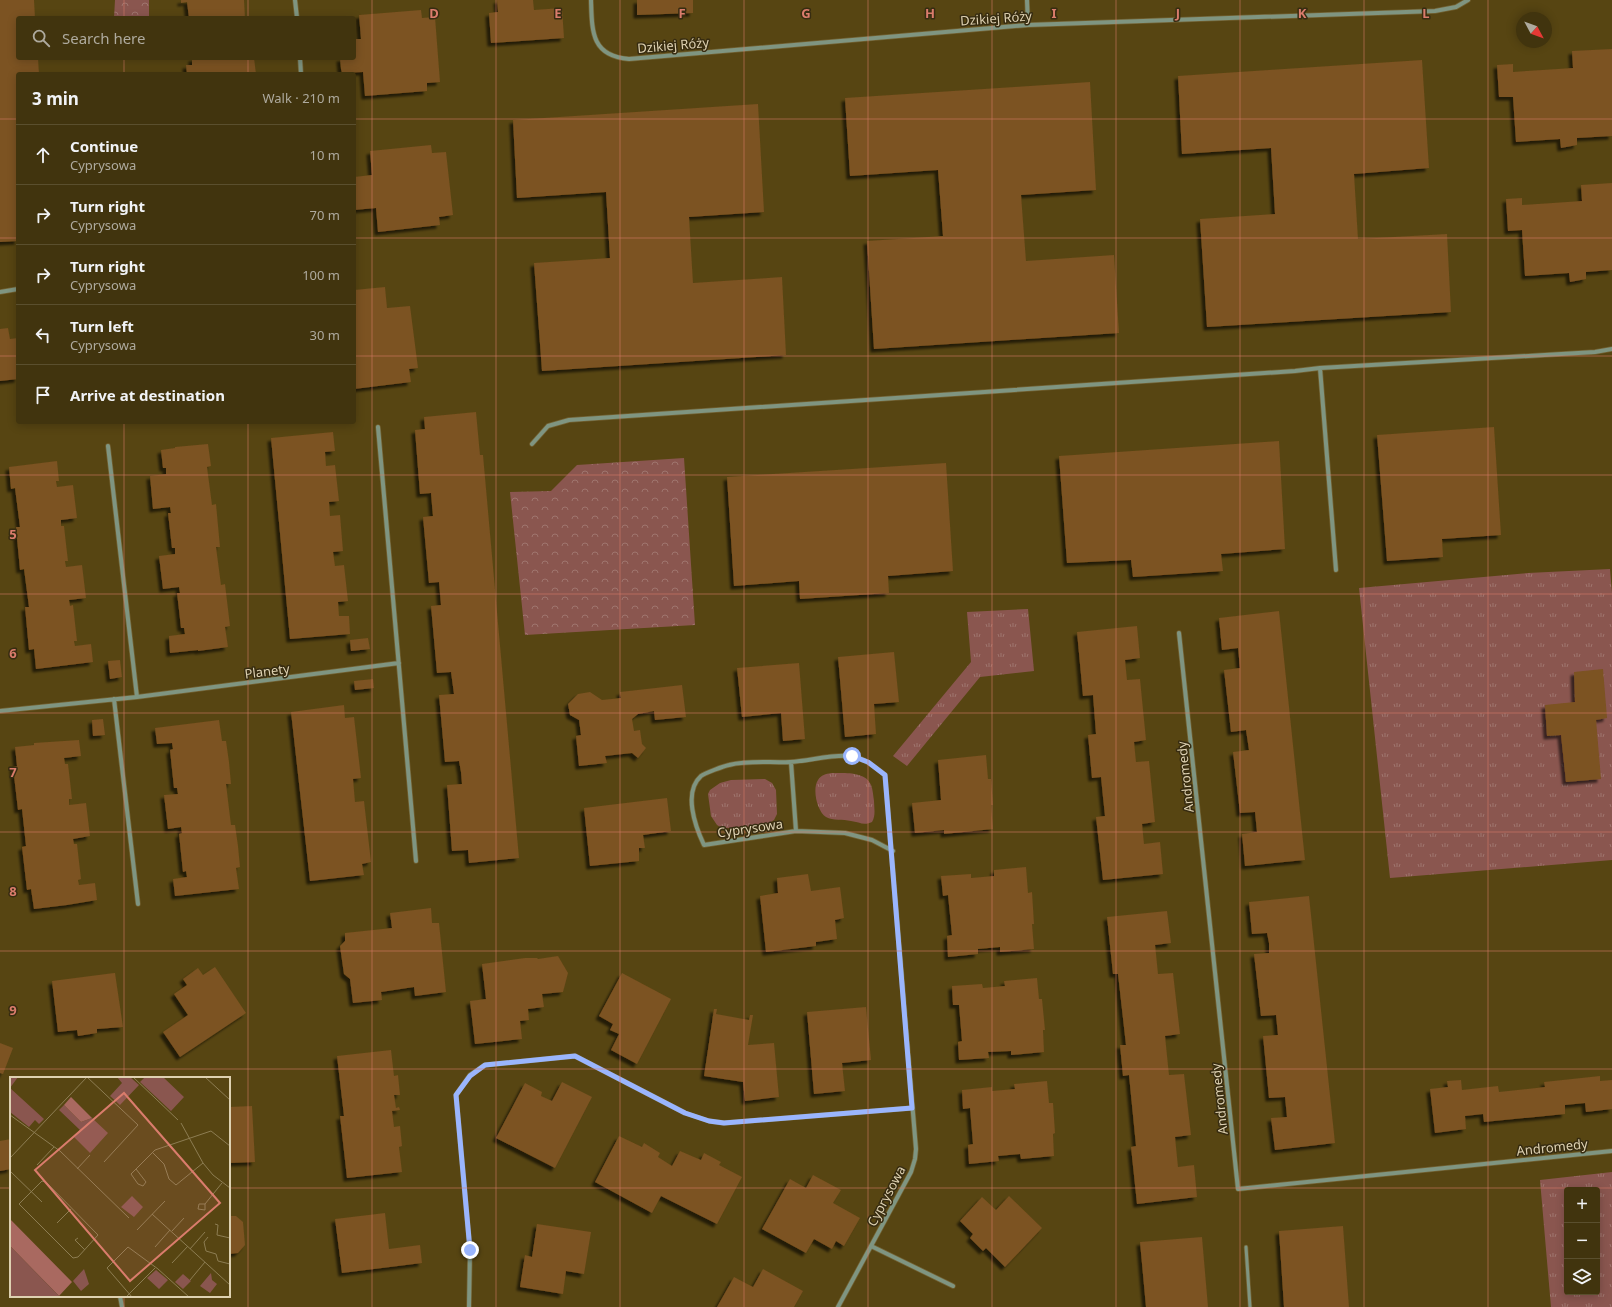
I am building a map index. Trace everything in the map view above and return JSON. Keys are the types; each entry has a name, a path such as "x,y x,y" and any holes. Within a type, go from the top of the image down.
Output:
{"street":[{"path":"295,0 297,16"},
{"name":"Dzikiej Róży","path":"591,0 592,32 597,44 606,53 618,58 628,59 1028,25 1435,11 1456,8 1468,0"},
{"path":"1026,0 1028,25"},
{"path":"300,60 301,72"},
{"path":"0,292 16,289"},
{"path":"532,444 548,426 569,420 1288,372 1320,368 1595,352 1612,349"},
{"path":"1320,368 1336,570"},
{"path":"378,427 416,861"},
{"path":"108,446 137,697"},
{"name":"Andromedy","path":"1179,633 1238,1189 1612,1151"},
{"name":"Planety","path":"0,711 137,697 399,664"},
{"path":"114,699 138,904"},
{"name":"Cyprysowa","path":"838,1307 911,1172 916,1159 892,851 885,775 868,762 852,756 838,756 791,762 729,765 701,776 692,790 692,806 698,833 704,845 796,831 845,833 872,840 892,851"},
{"name":"Cyprysowa","path":"791,762 796,831"},
{"path":"470,1307 470,1250 456,1095 470,1076 485,1065 575,1056 685,1113 709,1121 724,1123 912,1108"},
{"name":"Cyprysowa","path":"872,1246 953,1286"},
{"path":"120,1297 122,1307"}],"lane":[{"path":"1246,1247 1250,1307"}],"green space":[{"path":"115,0 149,0 149,16 114,16"},
{"path":"684,458 695,625 525,635 510,492 551,491 577,465"},
{"path":"1610,569 1612,593 1612,860 1390,878 1359,588 1528,573"},
{"path":"1028,609 1034,671 980,677 907,766 893,756 971,662 967,612"},
{"path":"825,774 854,774 868,780 872,787 874,801 874,814 872,822 864,824 848,820 832,819 823,814 816,800 815,789 818,780 821,777"},
{"path":"765,779 772,783 776,790 777,814 774,820 766,825 735,828 722,828 717,825 711,816 708,794 710,790 720,783 731,780"},
{"path":"1612,1172 1612,1307 1551,1307 1540,1180"}],"building":[{"path":"0,0 34,0 35,16 16,16 16,60 38,60 39,72 16,72 16,241 0,242"},
{"path":"181,0 244,0 245,16 189,16 187,2 181,3"},
{"path":"497,0 533,0 534,10 562,8 564,38 491,43 489,13 498,12"},
{"path":"637,0 693,0 693,13 637,15"},
{"path":"421,10 422,18 435,17 440,82 427,83 427,91 365,96 363,72 342,72 340,60 356,60 356,39 361,39 359,15"},
{"path":"1612,49 1612,136 1577,138 1577,145 1561,148 1560,139 1516,142 1513,97 1499,97 1497,65 1513,64 1513,72 1573,68 1572,51"},
{"path":"192,60 254,60 256,72 187,72 186,65 192,65"},
{"path":"1422,60 1429,168 1354,174 1358,239 1447,234 1451,312 1207,327 1200,219 1275,214 1271,148 1182,154 1178,76"},
{"path":"1090,82 1096,190 1021,195 1026,261 1114,255 1119,333 874,349 867,241 943,236 938,170 850,176 845,98"},
{"path":"758,104 764,212 689,217 693,283 782,277 786,355 542,371 534,263 610,258 606,192 517,198 513,120"},
{"path":"431,145 432,153 446,152 453,215 439,217 440,225 378,232 376,208 356,210 356,177 372,175 370,151"},
{"path":"1612,183 1612,270 1586,272 1586,279 1570,282 1569,273 1525,276 1522,230 1508,231 1506,199 1522,198 1522,205 1582,201 1581,185"},
{"path":"385,287 387,308 410,306 418,368 409,369 411,382 356,389 356,290"},
{"path":"8,328 10,339 16,338 16,379 0,381 0,329"},
{"path":"476,412 480,455 483,455 519,858 469,863 468,850 452,851 447,785 462,784 461,772 459,761 445,762 439,695 454,694 451,672 437,673 431,606 441,605 439,582 429,583 423,517 433,516 431,493 420,494 415,430 425,429 424,417"},
{"path":"1494,427 1501,535 1442,539 1443,557 1387,561 1377,435"},
{"path":"333,432 335,451 325,452 326,466 335,465 339,501 329,502 330,516 340,515 343,551 333,552 335,566 344,565 348,601 338,602 339,616 349,616 350,634 290,639 271,438"},
{"path":"1279,441 1285,549 1221,554 1223,571 1133,577 1131,560 1067,563 1059,456"},
{"path":"208,444 211,466 207,467 212,505 216,504 220,547 216,547 221,585 225,584 230,626 225,627 228,647 170,653 169,636 185,634 184,628 181,628 177,593 180,593 179,587 163,589 159,556 175,554 175,548 172,548 168,513 171,513 170,507 153,509 150,476 166,474 166,468 163,468 161,450 175,447"},
{"path":"57,461 59,481 56,481 57,487 73,485 77,518 61,520 61,526 64,526 68,561 65,561 66,567 82,565 86,598 69,600 70,606 73,605 77,641 74,641 75,646 91,644 93,662 36,669 34,649 29,650 25,607 29,607 24,569 20,570 16,527 20,527 15,488 11,489 9,467"},
{"path":"946,463 953,571 888,576 889,593 800,599 799,581 734,586 727,477"},
{"path":"1279,611 1305,860 1245,866 1242,834 1257,832 1255,812 1240,813 1233,752 1249,750 1246,730 1231,732 1224,670 1240,668 1238,648 1222,650 1219,618"},
{"path":"1137,626 1140,658 1125,660 1127,680 1140,679 1146,740 1134,742 1136,762 1149,761 1155,822 1142,824 1144,844 1160,842 1163,874 1103,880 1096,817 1105,816 1101,777 1092,778 1088,735 1096,734 1093,695 1083,696 1077,632"},
{"path":"368,638 370,649 351,651 350,640"},
{"path":"894,652 899,702 874,704 876,734 845,737 838,657"},
{"path":"120,660 122,677 110,679 108,661"},
{"path":"799,663 805,739 783,741 781,713 742,717 737,668"},
{"path":"1603,669 1607,718 1596,720 1601,779 1566,782 1561,735 1547,736 1545,705 1575,702 1574,672"},
{"path":"373,679 374,688 355,690 354,681"},
{"path":"682,685 686,717 655,720 654,711 638,714 632,719 634,731 640,730 642,744 646,748 638,758 632,753 605,756 607,763 579,766 576,736 581,735 579,720 570,715 568,704 578,694 590,692 602,700 621,698 620,692"},
{"path":"344,705 345,718 354,717 361,778 353,779 355,802 364,801 371,862 362,864 364,875 310,881 291,712"},
{"path":"103,719 105,735 93,736 92,720"},
{"path":"219,720 222,741 226,741 229,762 231,784 226,784 231,825 235,825 238,846 240,867 236,868 239,889 175,896 173,879 187,877 186,871 183,872 179,834 182,833 181,827 168,829 164,795 178,794 177,788 174,788 170,750 173,749 172,743 157,744 155,728"},
{"path":"79,740 81,756 64,758 65,764 68,764 72,799 69,799 69,805 86,803 90,836 73,839 74,844 77,844 81,879 78,880 79,885 95,883 97,900 34,909 31,889 27,890 22,847 26,846 22,809 18,810 13,767 17,766 15,747 34,745 34,743"},
{"path":"986,755 988,779 991,779 993,829 944,834 944,830 915,833 912,803 941,800 938,760"},
{"path":"667,798 671,831 643,835 645,848 639,848 639,861 590,866 584,808"},
{"path":"1026,867 1028,893 1032,892 1034,949 1000,952 1000,947 978,949 978,954 948,957 947,936 952,935 948,895 943,896 941,876 971,874 971,878 994,876 994,870"},
{"path":"808,874 811,891 840,887 844,918 835,920 837,939 816,942 816,946 766,952 760,896 778,893 777,878"},
{"path":"1309,896 1335,1143 1275,1150 1271,1118 1287,1117 1285,1097 1269,1098 1263,1036 1278,1035 1276,1015 1261,1016 1254,954 1269,953 1269,943 1267,933 1252,934 1249,902"},
{"path":"431,908 432,923 439,923 446,992 415,996 414,987 381,992 382,1000 353,1003 350,979 344,974 340,946 345,941 345,933 392,928 390,913"},
{"path":"1167,911 1171,943 1155,945 1158,974 1173,973 1180,1034 1165,1036 1169,1075 1184,1074 1191,1135 1175,1137 1178,1167 1194,1165 1197,1197 1137,1204 1131,1147 1136,1146 1129,1075 1123,1076 1120,1045 1126,1045 1118,974 1113,974 1107,917"},
{"path":"558,956 568,973 563,992 542,994 544,1007 528,1009 529,1020 520,1021 522,1039 475,1044 470,1001 486,999 482,964 525,958 538,959"},
{"path":"215,967 246,1013 180,1057 163,1032 188,1015 174,994 187,985 183,979 198,968 203,975"},
{"path":"115,973 123,1027 97,1029 97,1033 78,1036 77,1030 58,1032 52,981"},
{"path":"622,973 671,999 637,1064 611,1050 619,1034 610,1030 613,1024 599,1016"},
{"path":"1037,978 1039,999 1042,999 1045,1030 1043,1030 1044,1052 1011,1055 1011,1051 988,1052 989,1058 959,1060 958,1042 962,1041 959,1005 953,1005 952,986 982,984 983,988 1005,986 1004,981"},
{"path":"866,1007 871,1060 842,1063 845,1091 814,1094 807,1012"},
{"path":"714,1009 717,1009 716,1014 749,1020 750,1015 753,1015 748,1045 774,1043 779,1097 745,1101 743,1082 704,1076"},
{"path":"0,1043 13,1048 3,1074 0,1073"},
{"path":"391,1050 394,1076 398,1075 400,1095 394,1095 396,1108 399,1107 400,1110 392,1111 394,1127 400,1126 402,1146 399,1147 402,1172 347,1178 340,1116 344,1116 337,1056"},
{"path":"1600,1076 1600,1081 1612,1080 1612,1109 1586,1112 1585,1103 1565,1105 1565,1114 1484,1122 1483,1114 1465,1116 1466,1129 1435,1133 1430,1089 1448,1087 1447,1081 1461,1080 1462,1090 1498,1086 1499,1092 1545,1087 1544,1082"},
{"path":"1047,1081 1049,1103 1053,1103 1055,1133 1053,1134 1054,1156 1021,1159 1020,1154 998,1156 999,1161 969,1164 968,1145 973,1144 970,1108 963,1109 962,1090 992,1087 992,1091 1015,1089 1014,1084"},
{"path":"562,1082 592,1097 555,1168 496,1138 525,1083 542,1092 541,1096 552,1101"},
{"path":"252,1106 255,1162 230,1163 230,1107"},
{"path":"619,1136 642,1147 644,1143 660,1153 658,1157 672,1166 680,1151 701,1160 704,1153 721,1162 719,1165 742,1177 717,1224 661,1196 652,1213 595,1182"},
{"path":"10,1139 10,1169 0,1171 0,1141"},
{"path":"813,1175 841,1190 833,1203 860,1218 844,1246 836,1241 832,1249 814,1239 806,1253 762,1229 790,1179 806,1188"},
{"path":"1009,1196 1042,1228 1005,1267 986,1248 983,1251 970,1238 973,1234 960,1221 982,1197 996,1210"},
{"path":"385,1213 389,1249 420,1245 422,1263 342,1273 335,1219"},
{"path":"230,1216 236,1216 243,1222 245,1245 238,1253 230,1254"},
{"path":"537,1224 591,1232 584,1274 566,1271 563,1294 520,1287 525,1255 532,1257"},
{"path":"1343,1226 1349,1307 1284,1307 1279,1231"},
{"path":"1202,1237 1208,1307 1146,1307 1140,1242"},
{"path":"763,1269 803,1291 794,1307 717,1307 734,1277 753,1287"}],"route":[{"path":"470,1250 456,1095 470,1076 485,1065 575,1056 685,1113 697,1118 724,1123 912,1108 885,775 868,762 852,756"}]}
